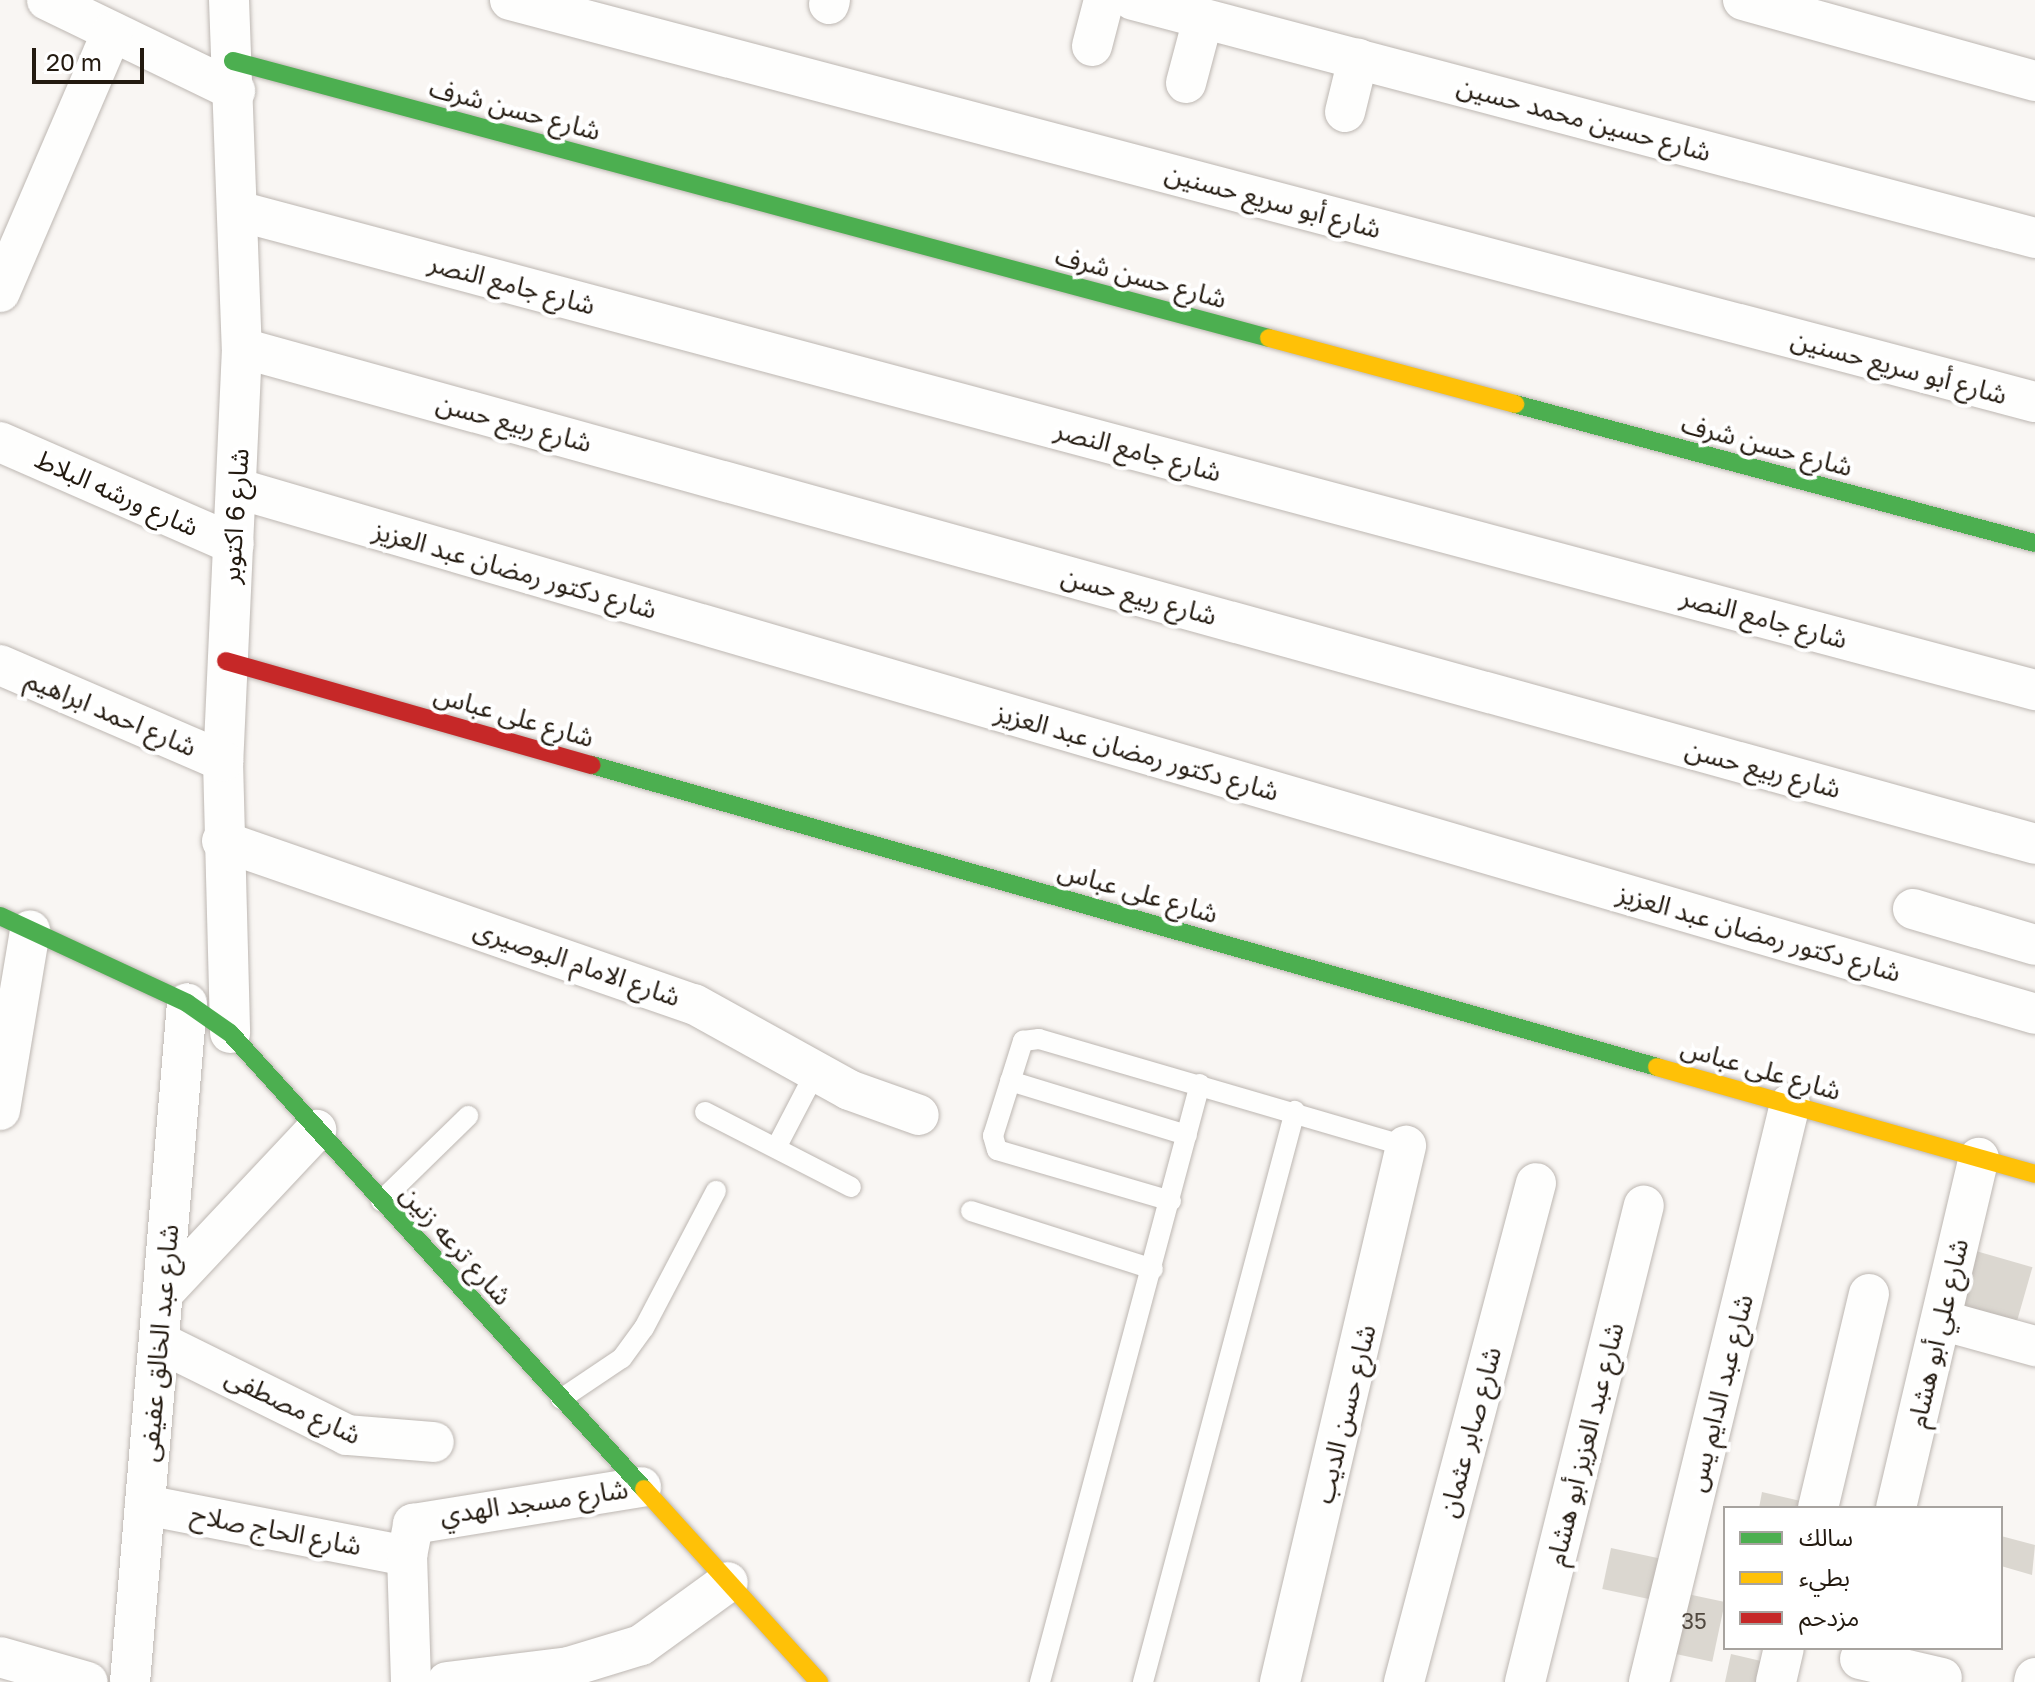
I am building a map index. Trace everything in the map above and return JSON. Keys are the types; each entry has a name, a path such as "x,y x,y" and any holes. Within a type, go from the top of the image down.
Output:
{"street":[{"path":"47,0 112,32 234,76"},
{"name":"شارع 6 اكتوبر","path":"229,0 242,212 239,489 226,661 223,761 222,841 230,1033"},
{"name":"شارع أبو سريع حسنين","path":"510,0 2035,402"},
{"path":"1092,46 1104,0"},
{"name":"شارع حسين محمد حسين","path":"1133,0 2035,238"},
{"path":"1743,0 2035,81"},
{"path":"1186,83 1203,19"},
{"path":"0,292 112,32"},
{"path":"1345,112 1358,59"},
{"name":"شارع حسن شرف","path":"234,76 2035,543"},
{"name":"شارع جامع النصر","path":"242,212 2035,690"},
{"name":"شارع ربيع حسن","path":"242,348 2035,844"},
{"name":"شارع ورشه البلاط","path":"0,442 234,544"},
{"name":"شارع دكتور رمضان عبد العزيز","path":"239,489 2035,1014"},
{"name":"شارع على عباس","path":"226,661 2035,1174"},
{"name":"شارع احمد ابراهيم","path":"0,665 223,761"},
{"name":"شارع الامام البوصيرى","path":"222,841 694,1004 815,1073 919,1115"},
{"path":"1913,909 2035,945"},
{"path":"0,1110 15,923"},
{"name":"شارع ترعه زنين","path":"15,923 187,1003 230,1033 819,1682"},
{"name":"شارع عبد الخالق عفيفى","path":"130,1682 187,1003"},
{"name":"شارع عبد الدايم يس","path":"1649,1682 1790,1104"},
{"path":"163,1293 316,1130"},
{"name":"شارع حسن الديب","path":"1280,1682 1406,1146"},
{"name":"شارع علي أبو هشام","path":"1896,1506 1979,1158"},
{"name":"شارع صابر عثمان","path":"1404,1682 1536,1183"},
{"name":"شارع عبد العزيز أبو هشام","path":"1525,1682 1644,1206"},
{"path":"1818,1506 1869,1294"},
{"path":"1941,1320 2035,1346"},
{"name":"شارع مصطفى","path":"159,1342 347,1435 434,1442"},
{"name":"شارع مسجد الهدي","path":"407,1556 413,1524 425,1517 641,1487"},
{"name":"شارع الحاج صلاح","path":"145,1505 407,1556"},
{"path":"407,1556 411,1682"},
{"path":"447,1682 569,1667 641,1645 728,1582"},
{"path":"1776,1682 1784,1650"},
{"path":"0,1657 88,1682"},
{"path":"1859,1663 1942,1678"}],"lane":[{"path":"1171,1201 997,1150 993,1136 1019,1048 1031,1037 1295,1111 1406,1146"},
{"path":"776,1148 815,1073"},
{"path":"1010,1081 1187,1135"},
{"path":"1040,1682 1153,1269 1200,1084"},
{"path":"1143,1682 1295,1111"},
{"path":"705,1112 851,1187"},
{"path":"381,1201 468,1116"},
{"path":"561,1399 622,1358 644,1328 716,1191"},
{"path":"971,1211 1153,1269"}],"building":[{"path":"1969,1249 2032,1267 2015,1328 1952,1310"},
{"path":"1762,1492 1805,1502 1804,1506 1759,1506"},
{"path":"2003,1537 2035,1545 2032,1575 2003,1567"},
{"path":"1611,1548 1660,1558 1651,1599 1602,1589"},
{"path":"1678,1592 1723,1602 1712,1662 1665,1652"},
{"path":"1731,1654 1774,1664 1770,1682 1725,1682"}],"traffic: fast":[{"path":"233,61 1269,338"},
{"path":"1515,404 2035,543"},
{"path":"592,765 1657,1067"},
{"path":"0,916 187,1003 230,1033 644,1489"}],"traffic: slow":[{"path":"1269,338 1515,404"},
{"path":"1657,1067 2035,1174"},
{"path":"644,1489 819,1682"}],"traffic: jam":[{"path":"226,661 592,765"}]}
